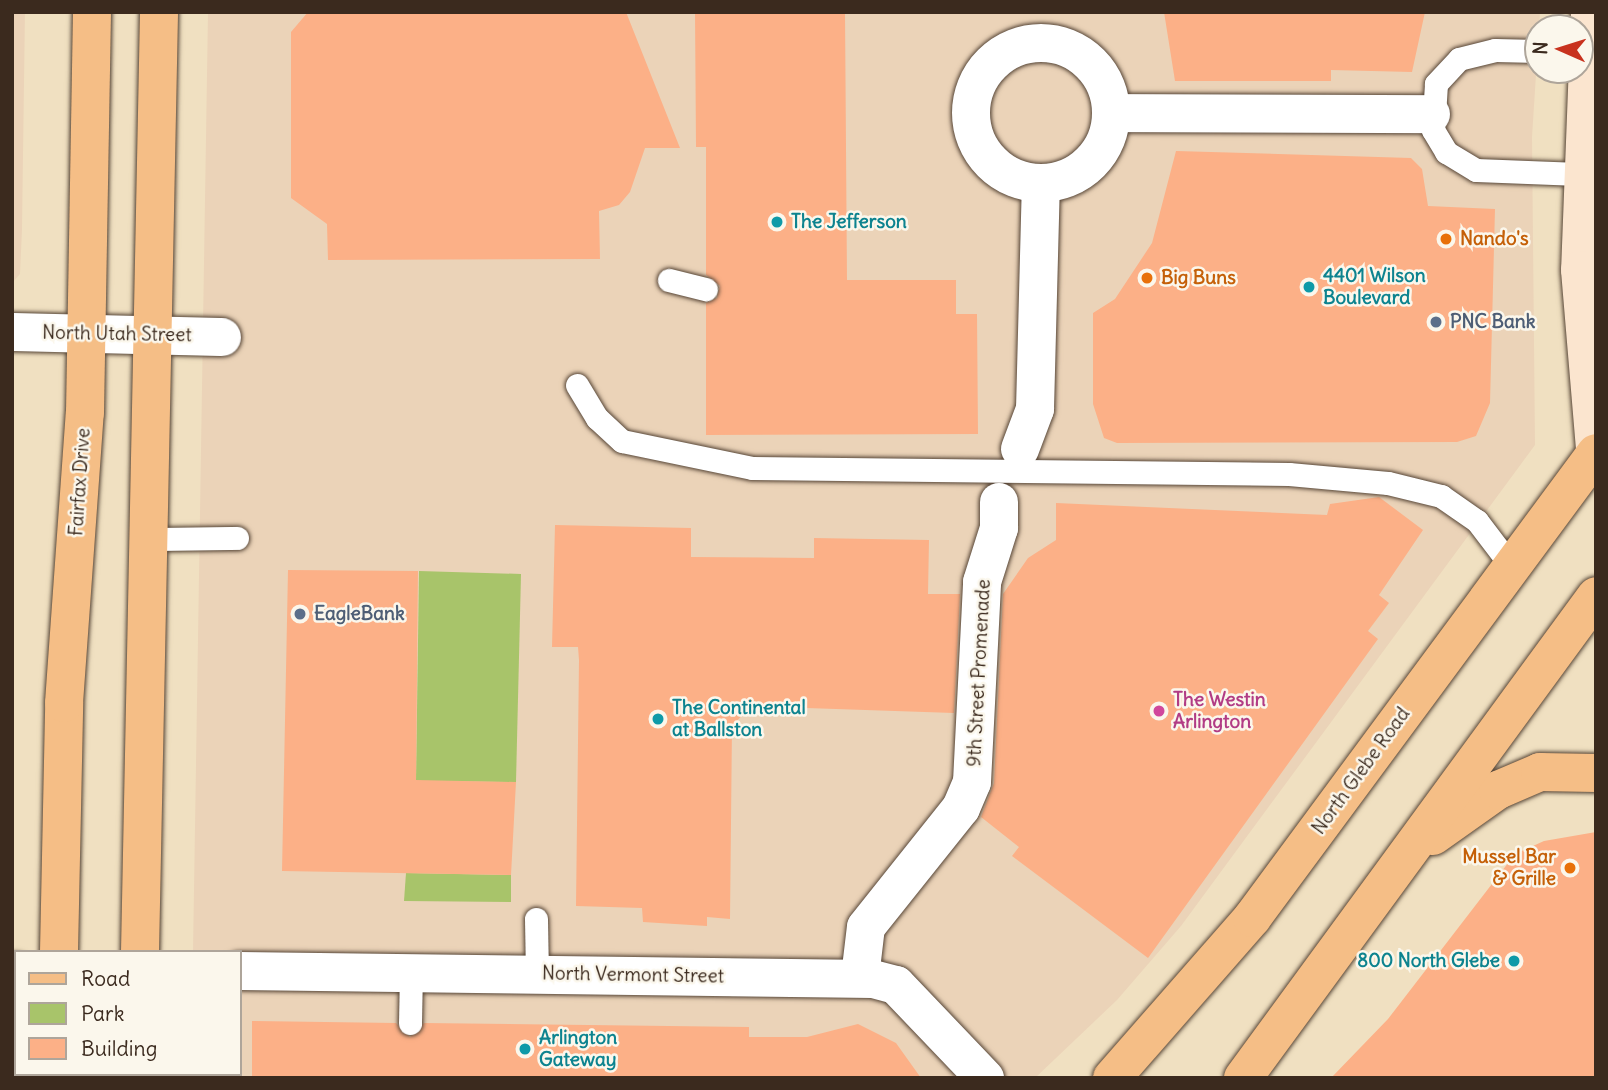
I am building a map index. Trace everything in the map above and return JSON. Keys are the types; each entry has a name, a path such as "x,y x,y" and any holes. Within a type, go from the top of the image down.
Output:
{"main road":[{"name":"Fairfax Drive","path":"59,950 64,703 87,334 92,12"},
{"path":"140,950 155,335 159,12"},
{"path":"1583,84 1579,174 1595,456"},
{"name":"North Glebe Road","path":"1112,1078 1252,918 1595,456"},
{"path":"1243,1078 1596,596"},
{"path":"1403,858 1498,790 1540,772 1596,773"}],"street":[{"path":"1040,27 1086,57 1101,76 1111,113 1096,158 1080,171 1041,183 1002,171 986,157 970,115 982,74 997,57 1040,27"},
{"path":"1111,113 1430,114"},
{"path":"1020,449 1035,409 1041,183"},
{"name":"North Utah Street","path":"12,332 222,337"},
{"name":"9th Street Promenade","path":"860,977 866,927 961,808 972,782 982,582 999,528 999,502"},
{"name":"North Vermont Street","path":"242,971 860,977 896,985 985,1078"}],"lane":[{"path":"1524,51 1495,50 1460,59 1436,84 1430,114 1446,152 1476,170 1579,174"},
{"path":"669,280 706,289"},
{"path":"577,385 597,418 622,441 752,468 1289,474 1388,483 1441,496 1477,521 1512,566"},
{"path":"150,539 237,538"},
{"path":"536,919 537,974"},
{"path":"410,1023 411,972"}],"shaded area":[{"path":"12,12 25,12 20,274 12,283"},
{"path":"208,12 1540,12 1524,14 1524,84 1535,84 1532,137 1535,445 1181,926 1117,1000 1035,1078 191,1078 242,1076 242,950 193,950"}],"green space":[{"path":"419,571 521,574 516,782 416,781"},
{"path":"406,873 511,875 511,902 404,901"}],"building":[{"path":"308,12 626,12 680,148 645,148 630,192 619,205 599,211 600,259 328,260 327,224 291,198 291,32"},
{"name":"The Jefferson","path":"695,12 845,12 847,280 956,280 956,314 977,314 978,434 706,435 706,303 717,298 720,286 706,275 706,147 696,147"},
{"path":"1164,12 1425,12 1412,72 1331,70 1331,81 1175,81"},
{"name":"4401 Wilson Boulevard","path":"1176,151 1411,158 1422,169 1428,206 1495,209 1490,403 1476,436 1457,442 1117,443 1104,438 1093,404 1093,313 1115,299 1152,243"},
{"name":"The Westin Arlington","path":"1379,497 1423,530 1379,595 1389,603 1368,631 1378,639 1148,958 1012,856 1019,847 981,817 994,783 1003,594 1028,558 1056,540 1056,503 1327,515 1330,504"},
{"name":"The Continental at Ballston","path":"555,525 691,528 691,557 814,558 814,538 929,540 928,594 960,594 954,713 751,706 732,726 730,919 707,917 707,926 643,922 642,908 576,906 579,660 578,647 552,647"},
{"path":"288,570 418,571 416,780 516,782 511,875 282,871"},
{"name":"800 North Glebe","path":"1596,832 1596,1078 1331,1078 1388,1019 1515,854 1544,841"},
{"name":"Arlington Gateway","path":"252,1021 396,1023 410,1037 424,1023 749,1027 749,1037 807,1037 858,1024 896,1043 921,1078 252,1078"}],"place":[{"name":"The Jefferson","path":"777,222"},
{"name":"Nando's","path":"1446,239"},
{"name":"Big Buns","path":"1147,278"},
{"name":"4401 Wilson Boulevard","path":"1309,287"},
{"name":"PNC Bank","path":"1436,322"},
{"name":"EagleBank","path":"300,614"},
{"name":"The Westin Arlington","path":"1159,711"},
{"name":"The Continental at Ballston","path":"658,719"},
{"name":"Mussel Bar & Grille","path":"1570,868"},
{"name":"800 North Glebe","path":"1514,961"},
{"name":"Arlington Gateway","path":"525,1049"}]}
